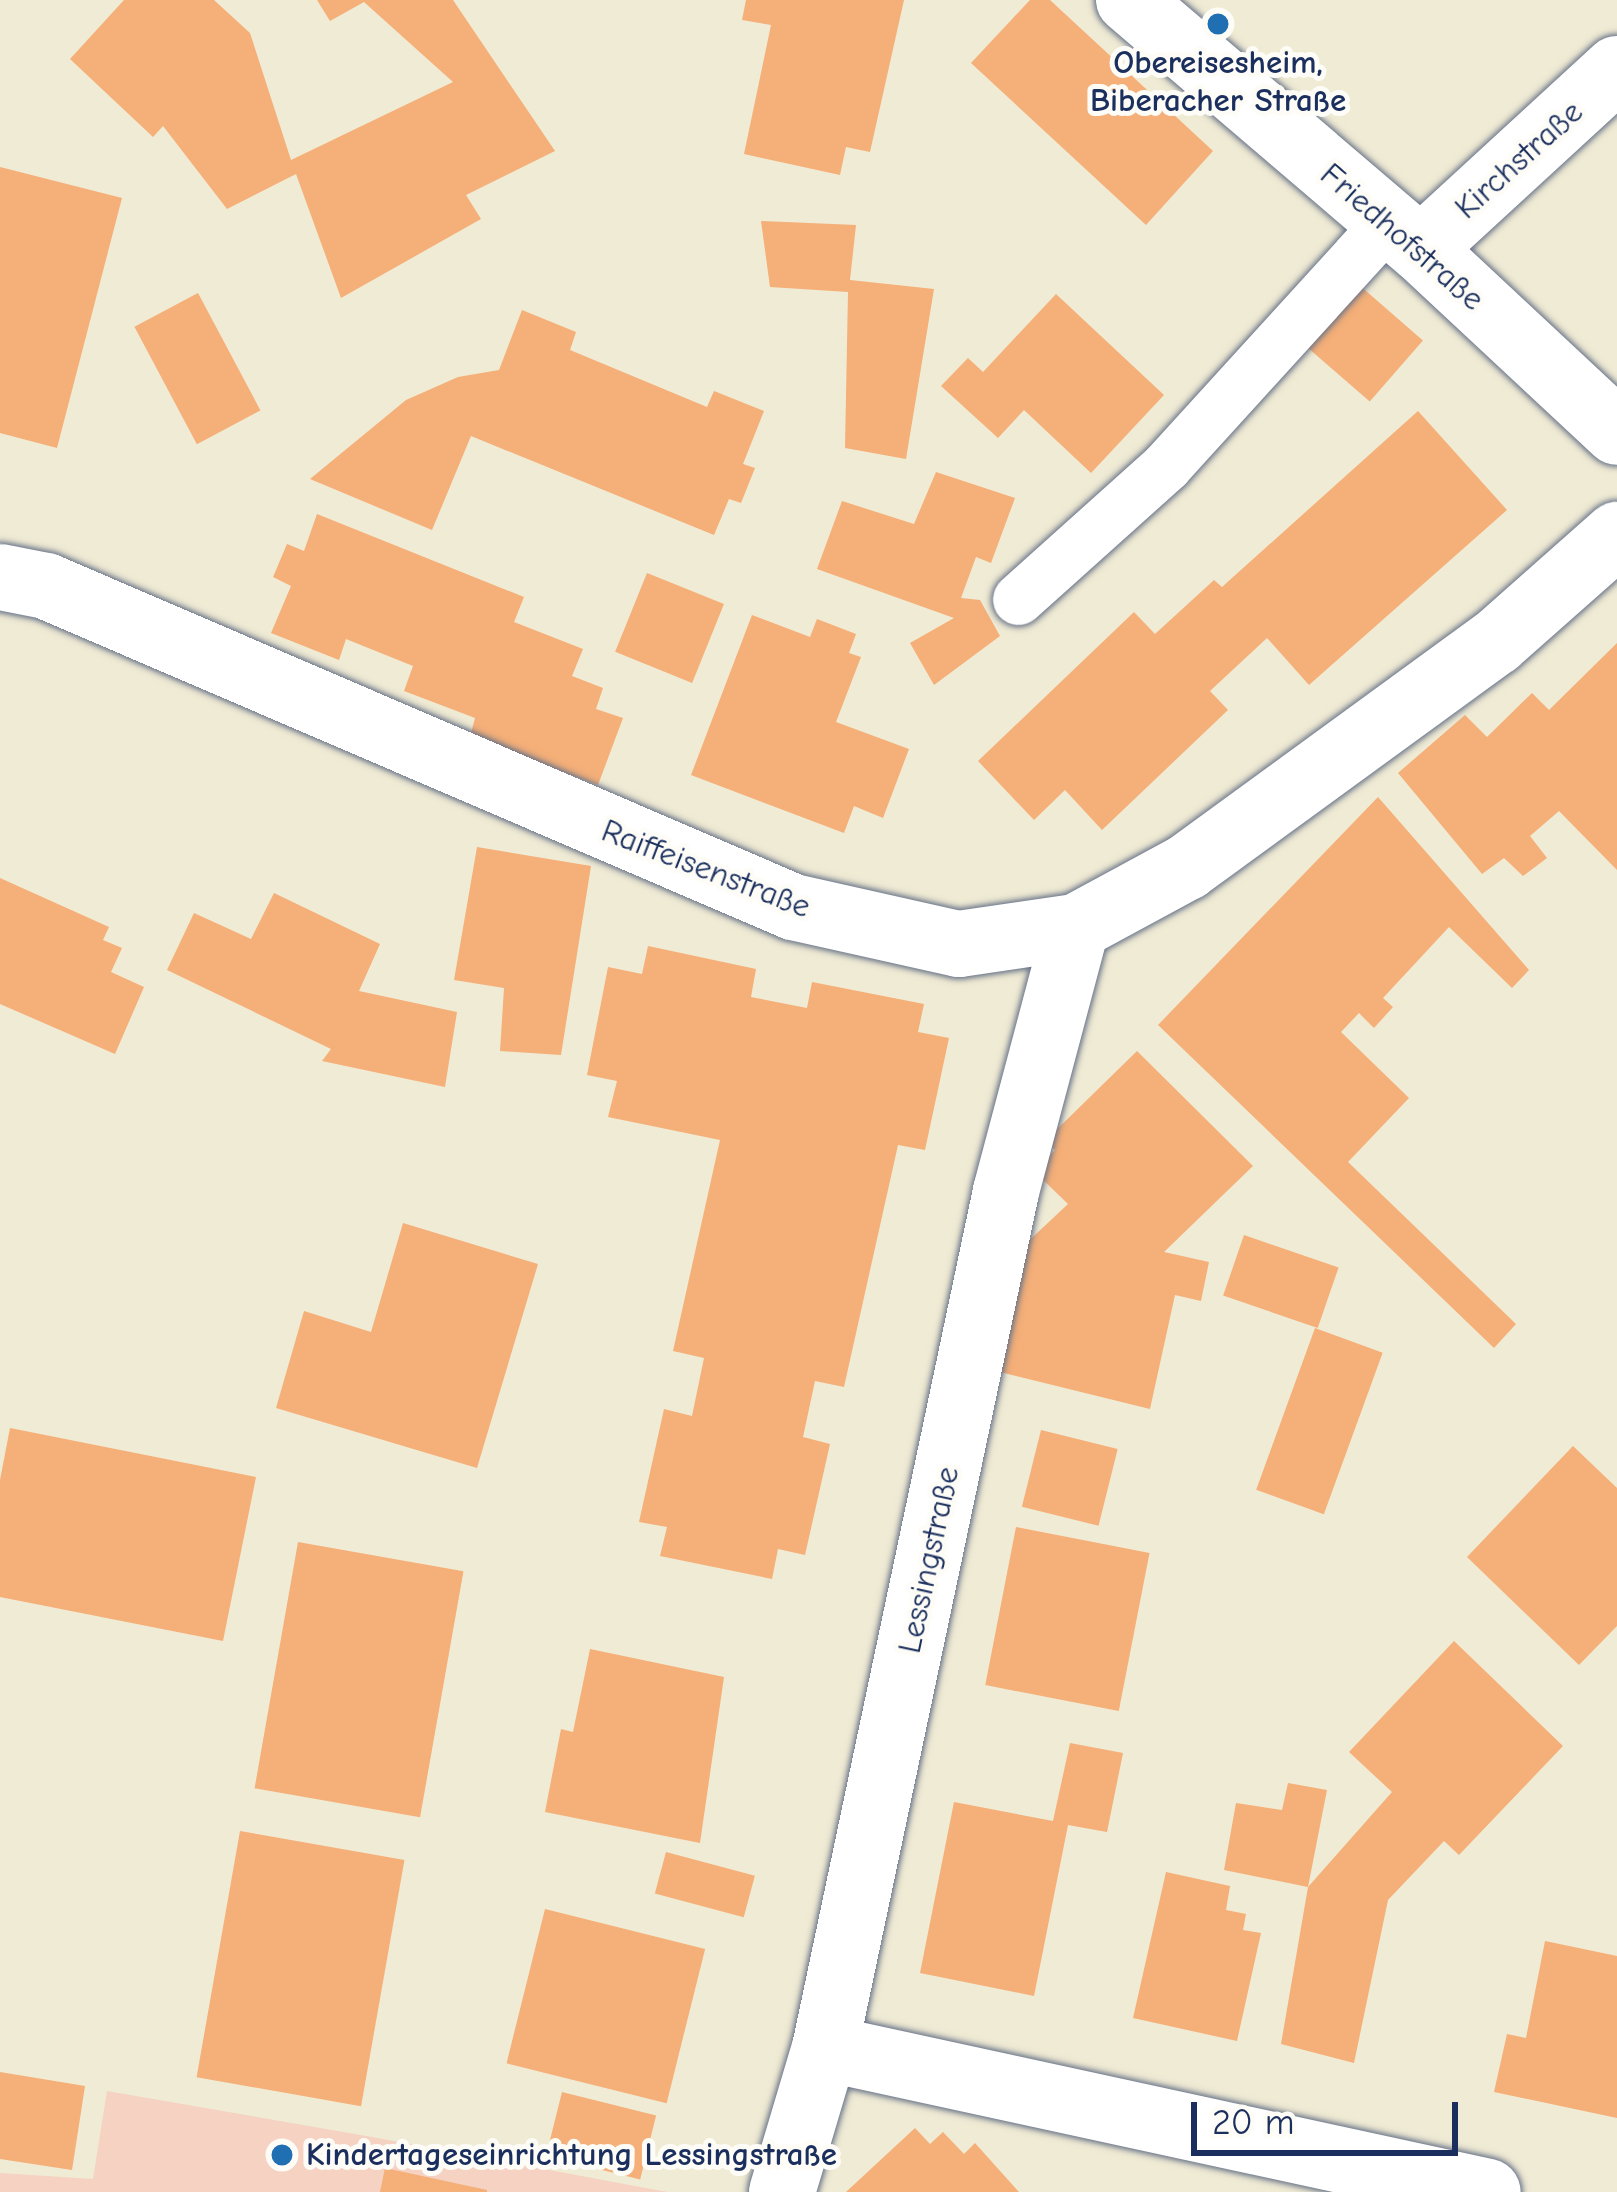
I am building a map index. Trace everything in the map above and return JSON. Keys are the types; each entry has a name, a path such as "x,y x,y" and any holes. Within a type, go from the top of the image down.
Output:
{"street":[{"name":"Friedhofstraße","path":"1129,0 1404,236 1617,432"},
{"name":"Kirchstraße","path":"1404,236 1617,69"},
{"name":"Raiffeisenstraße","path":"0,577 46,586 793,908 959,944 1076,927 1187,867 1496,642 1617,535"},
{"name":"Lessingstraße","path":"782,2192 825,2048 1006,1191 1076,927"},
{"path":"825,2048 1488,2192"}],"lane":[{"path":"1018,599 1166,466 1404,236"}],"shaded area":[{"name":"Kindertageseinrichtung Lessingstraße","path":"107,2091 667,2192 0,2192 0,2173 93,2179"}],"building":[{"path":"124,0 214,0 250,33 291,160 453,82 364,2 330,21 317,0 453,0 555,151 466,195 481,219 341,298 296,174 227,209 163,126 153,137 70,59"},
{"path":"746,0 904,0 870,152 846,147 840,175 744,154 771,25 742,20"},
{"path":"1030,0 1050,0 1213,151 1146,225 971,63"},
{"path":"0,167 122,198 57,448 0,433"},
{"path":"761,221 856,225 850,280 934,289 906,459 845,448 848,292 770,287"},
{"path":"1358,284 1423,340 1370,402 1305,345"},
{"path":"198,293 260,410 197,444 134,327"},
{"path":"1056,294 1164,395 1091,473 1024,410 998,438 941,386 968,358 983,372"},
{"path":"522,310 576,332 570,350 707,407 714,391 764,411 743,464 755,468 741,503 729,499 714,535 471,436 432,530 310,479 406,400 458,377 499,370"},
{"path":"1418,411 1507,510 1309,685 1267,638 1210,691 1228,710 1102,830 1065,790 1034,820 978,761 1134,612 1155,634 1214,580 1222,587"},
{"path":"936,472 1015,498 991,563 976,557 961,598 980,600 1000,636 934,685 910,643 954,618 817,569 842,501 914,524"},
{"path":"317,514 524,597 514,622 583,649 572,676 603,688 596,709 623,718 598,785 470,737 475,718 404,691 413,666 346,639 339,660 271,633 291,586 273,577 287,544 304,551"},
{"path":"647,573 724,604 692,683 615,652"},
{"path":"752,615 810,637 817,619 856,634 849,653 861,657 836,722 909,749 883,818 854,806 844,833 691,775"},
{"path":"1617,643 1617,870 1559,811 1530,836 1547,858 1523,876 1504,858 1482,874 1398,773 1465,715 1487,737 1532,693 1549,710"},
{"path":"1378,797 1529,970 1512,988 1449,927 1383,998 1393,1007 1374,1028 1359,1013 1341,1032 1409,1098 1348,1162 1516,1324 1494,1348 1158,1025"},
{"path":"477,847 591,866 561,1055 500,1051 504,988 454,980"},
{"path":"0,878 109,927 103,940 122,948 111,972 144,987 115,1054 0,1004"},
{"path":"274,893 380,944 359,991 457,1012 445,1087 322,1061 331,1049 167,970 194,913 251,939"},
{"path":"648,946 756,969 751,997 807,1008 812,982 924,1004 918,1032 949,1038 925,1150 898,1145 844,1387 815,1381 803,1437 830,1444 805,1555 778,1549 772,1579 660,1556 667,1527 639,1522 664,1409 692,1416 704,1358 673,1351 720,1140 608,1117 617,1081 587,1075 608,967 642,974"},
{"path":"1137,1051 1253,1166 1164,1252 1209,1262 1201,1301 1175,1295 1150,1409 992,1370 1019,1250 1068,1204 1035,1172 1055,1150 1045,1141"},
{"path":"403,1223 538,1264 477,1468 276,1408 304,1311 371,1332"},
{"path":"1244,1235 1339,1268 1318,1328 1223,1296"},
{"path":"1315,1328 1383,1353 1324,1514 1256,1490"},
{"path":"10,1428 256,1477 223,1641 0,1597 0,1480"},
{"path":"1041,1430 1118,1449 1099,1526 1022,1507"},
{"path":"1573,1446 1617,1488 1617,1626 1579,1665 1467,1557"},
{"path":"1016,1527 1150,1553 1119,1711 985,1685"},
{"path":"298,1542 463,1571 420,1817 255,1788"},
{"path":"1454,1641 1563,1746 1459,1855 1444,1841 1388,1900 1354,2063 1281,2044 1308,1887 1392,1792 1349,1752"},
{"path":"590,1649 724,1677 700,1843 545,1812 561,1729 573,1732"},
{"path":"1070,1743 1123,1753 1107,1832 1068,1825 1034,1996 920,1973 954,1802 1053,1821"},
{"path":"1288,1783 1327,1790 1308,1887 1224,1870 1236,1803 1282,1810"},
{"path":"240,1831 404,1860 361,2106 197,2077"},
{"path":"666,1852 755,1876 744,1917 655,1894"},
{"path":"1166,1872 1230,1886 1226,1910 1246,1914 1243,1930 1261,1933 1237,2041 1133,2018"},
{"path":"545,1909 705,1949 667,2103 507,2063"},
{"path":"1545,1941 1617,1956 1617,2118 1494,2092 1507,2034 1526,2038"},
{"path":"0,2072 85,2086 72,2170 0,2159"},
{"path":"562,2092 656,2115 640,2180 546,2156"},
{"path":"915,2128 930,2144 943,2132 964,2154 975,2143 1019,2192 846,2192"},
{"path":"385,2168 487,2190 487,2192 380,2192"}],"place":[{"name":"Obereisesheim, Biberacher Straße","path":"1218,24"},
{"name":"Kindertageseinrichtung Lessingstraße","path":"282,2155"}]}
